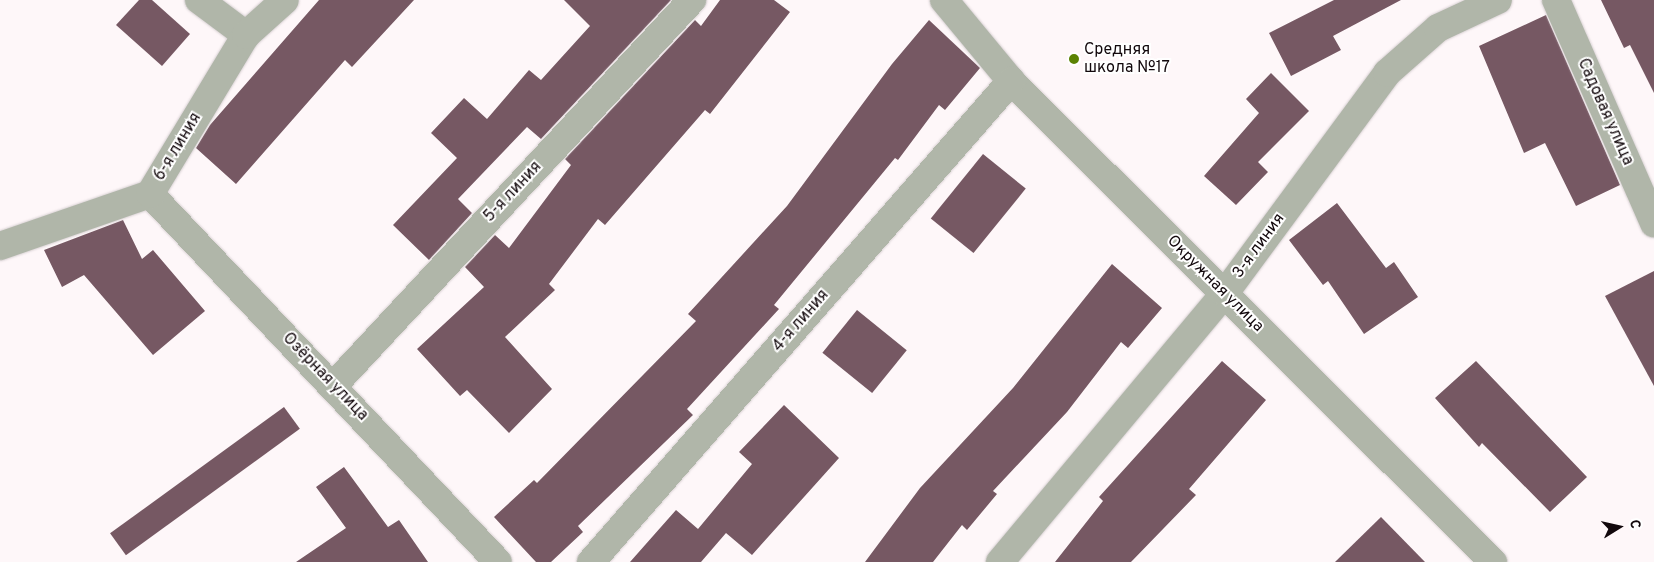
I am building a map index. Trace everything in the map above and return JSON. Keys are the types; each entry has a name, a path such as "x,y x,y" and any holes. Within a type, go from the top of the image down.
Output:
{"street":[{"path":"199,0 246,36"},
{"name":"6-я линия","path":"0,246 150,194 246,36 285,0"},
{"name":"5-я линия","path":"334,385 692,0"},
{"name":"Окружная улица","path":"944,0 1011,81 1493,562"},
{"name":"3-я линия","path":"1000,562 1225,293 1387,73 1438,28 1498,0"},
{"name":"Садовая улица","path":"1556,0 1654,223"},
{"name":"4-я линия","path":"591,562 1011,81"},
{"name":"Озёрная улица","path":"150,194 334,385 498,562"}],"building":[{"path":"139,0 152,0 190,34 162,66 116,25"},
{"path":"319,0 414,0 352,67 345,60 236,184 196,148 210,125"},
{"path":"564,0 671,0 541,139 527,127 458,199 472,213 429,260 393,225 457,158 431,133 464,98 487,119 529,70 541,80 590,26"},
{"path":"720,0 774,0 790,12 710,114 705,110 605,225 598,219 549,284 555,290 505,337 552,389 509,433 467,390 460,396 417,349 484,287 465,267 495,235 509,248 571,165 565,159 695,20 701,26"},
{"path":"1334,0 1401,0 1333,36 1341,50 1291,76 1269,33"},
{"path":"1601,0 1654,0 1654,93 1630,45 1624,48"},
{"path":"1546,15 1620,185 1576,206 1545,143 1524,153 1479,46"},
{"path":"929,20 980,68 945,110 939,105 898,160 895,158 774,305 779,309 687,409 693,415 578,526 583,532 551,562 536,562 494,517 534,480 537,483 696,321 688,314 787,206 892,64"},
{"path":"1271,73 1309,111 1258,162 1268,172 1236,205 1204,176 1259,113 1246,99"},
{"path":"983,154 1026,189 974,253 931,219"},
{"path":"1337,203 1386,268 1394,262 1418,297 1364,334 1328,281 1323,285 1289,240"},
{"path":"123,220 142,259 153,250 205,311 153,355 84,275 62,287 44,250"},
{"path":"1112,264 1162,308 1128,348 1121,342 1067,412 993,491 997,494 967,530 962,525 933,562 865,562 920,488 1013,388"},
{"path":"1654,271 1654,386 1605,296"},
{"path":"857,310 907,350 872,393 822,353"},
{"path":"1222,361 1266,400 1189,489 1196,495 1131,562 1055,562 1103,501 1099,497"},
{"path":"1476,361 1587,477 1550,512 1482,443 1479,447 1435,398"},
{"path":"784,405 839,458 752,555 726,533 701,562 630,562 676,510 698,529 752,464 739,452"},
{"path":"284,407 300,429 126,555 110,533"},
{"path":"344,467 388,527 399,520 428,562 296,562 346,528 316,487"},
{"path":"1381,517 1425,562 1335,562"}],"place":[{"name":"Средняя школа №17","path":"1074,59"}]}
